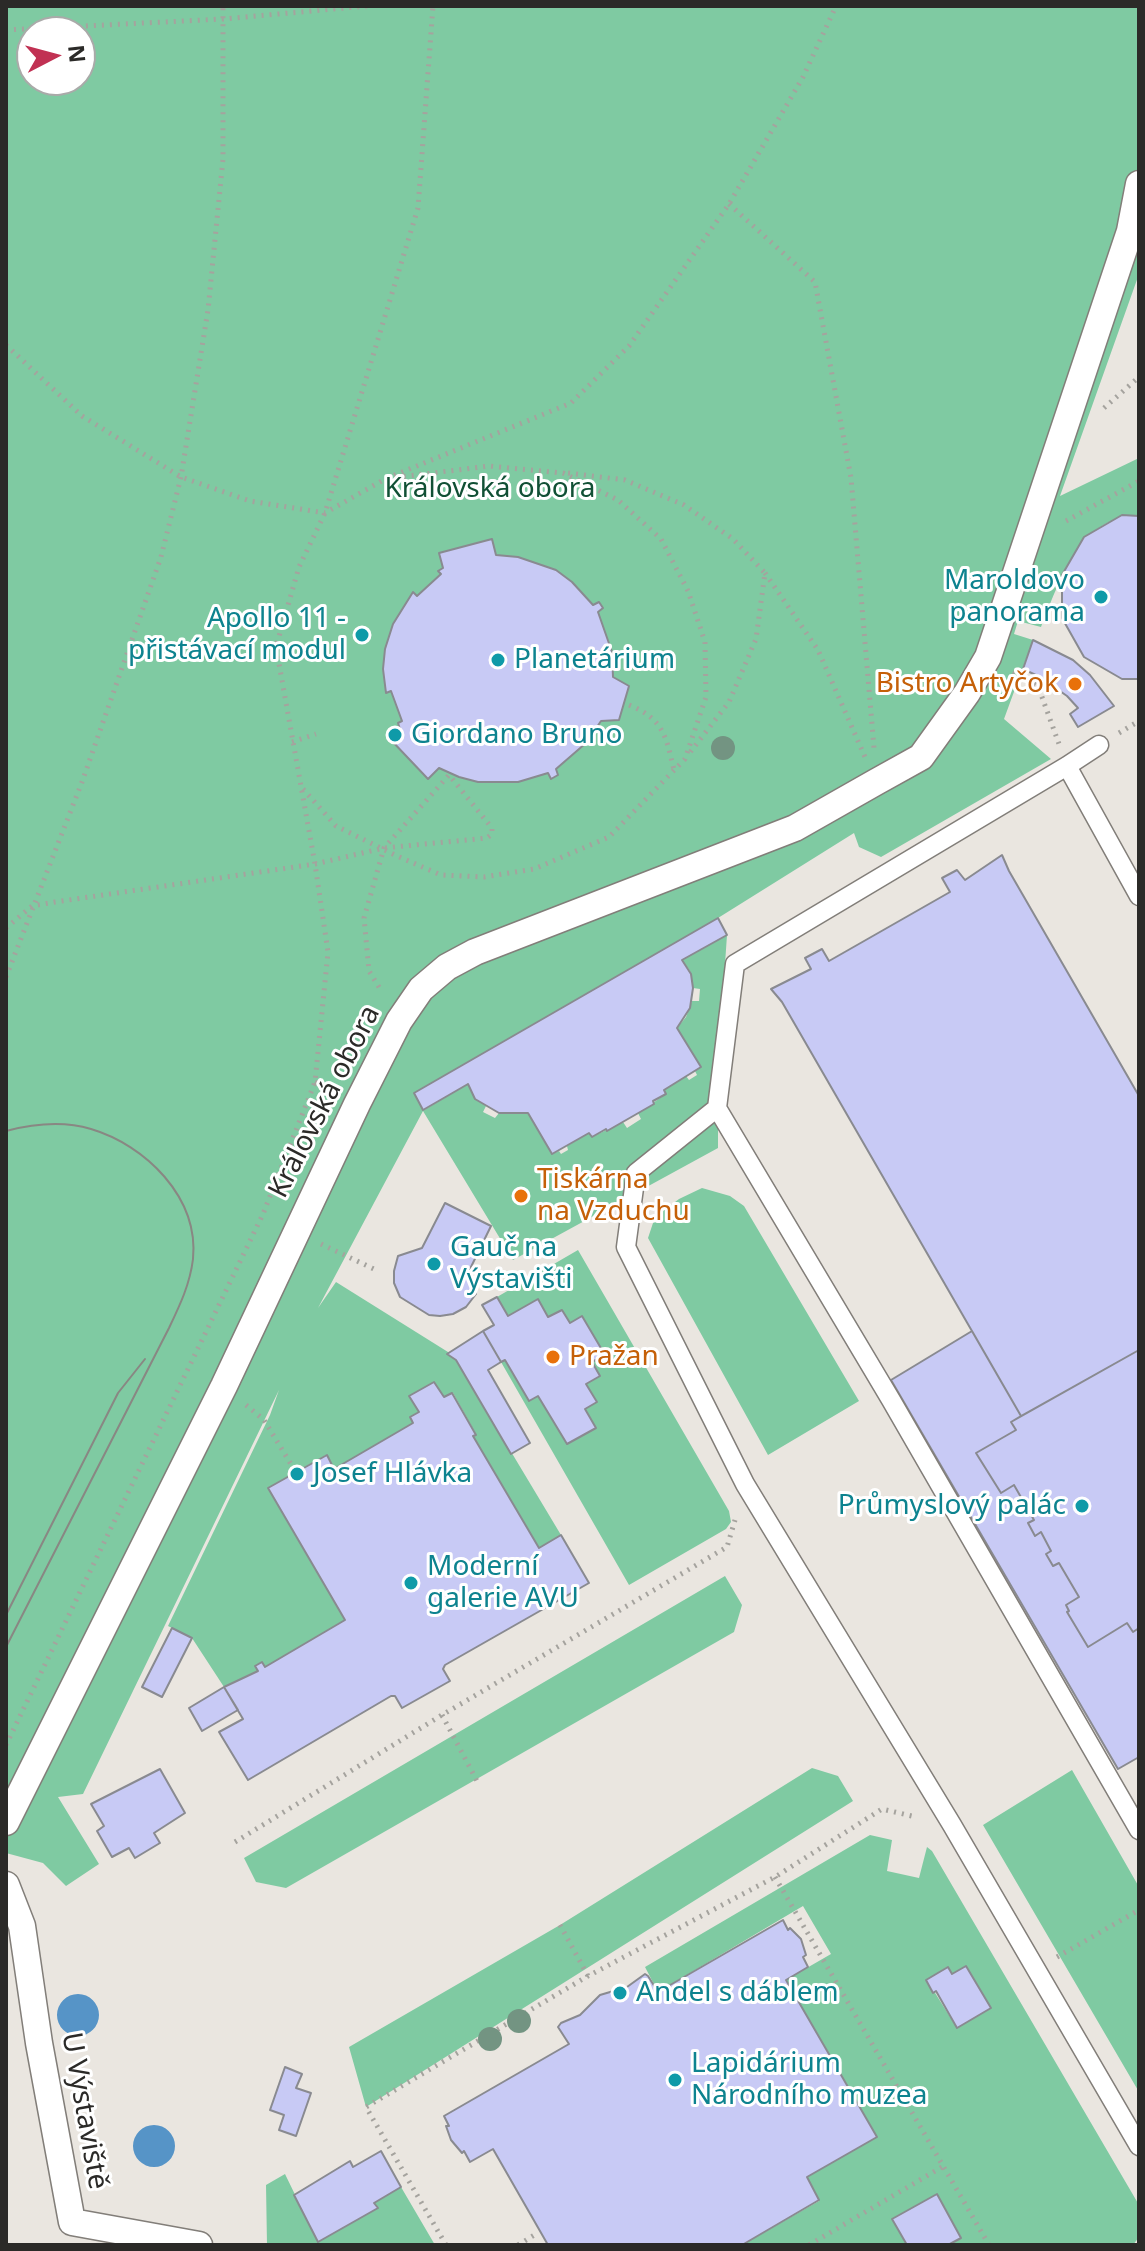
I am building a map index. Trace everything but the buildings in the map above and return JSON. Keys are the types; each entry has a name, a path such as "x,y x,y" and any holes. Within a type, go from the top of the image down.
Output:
{"street":[{"name":"Královská obora","path":"6,1822 224,1386 357,1104 399,1021 421,989 447,967 475,952 795,828 921,757 967,693 988,657 1130,231 1139,184"},
{"name":"U Výstaviště","path":"6,1885 22,1926 39,2043 72,2222 199,2245"}],"lane":[{"path":"1099,745 735,964 717,1108 891,1400 1139,1830"},
{"path":"1067,766 1139,896"},
{"path":"717,1108 636,1173 626,1247 745,1484 952,1825 1139,2146"}],"path":[{"path":"6,977 82,782 156,572 181,477 208,310 223,159 223,6"},
{"path":"6,30 223,19 367,6"},
{"path":"6,1745 263,1214 315,1082 328,952 276,647 299,567 325,513 418,208 433,6"},
{"path":"6,345 82,416 181,477 250,501 325,513 385,479 571,403 629,346 729,204 803,77 836,6"},
{"path":"729,204 815,282 851,478 876,782"},
{"path":"385,479 489,466 625,480 684,505 733,539 765,573 818,650 876,782"},
{"path":"563,473 618,500 661,539 688,591 705,642 706,697 685,759"},
{"path":"1024,545 1139,481"},
{"path":"302,788 336,826 441,875 484,877 534,869 609,837 685,759 729,702 756,639 765,573"},
{"path":"1021,677 1038,686 1067,766"},
{"path":"629,705 643,710 664,731 674,771"},
{"path":"292,742 316,734"},
{"path":"6,928 32,906 315,864 384,848 487,838 492,834 492,828 449,775 384,848 364,918 369,971 399,1021"},
{"path":"297,1230 374,1269"},
{"path":"224,1386 264,1420 297,1474"},
{"path":"235,1842 442,1715 727,1547 745,1484"},
{"path":"442,1715 477,1781"},
{"path":"446,2245 366,2107 588,1976 775,1877 882,1809 952,1825"},
{"path":"775,1877 989,2245"},
{"path":"1036,1969 1139,1910"},
{"path":"560,1925 588,1976"},
{"path":"809,2245 942,2167"},
{"path":"518,2245 536,2234"}],"green space":[{"name":"Královská obora","path":"6,6 1139,6 1139,274 1060,496 1139,458 1139,516 1118,519 1101,526 1087,539 1065,571 1041,627 1018,621 1014,634 1033,640 1004,719 1051,759 881,857 859,847 854,833 718,918 414,1093 424,1110 468,1084 475,1098 486,1106 483,1112 495,1118 499,1113 528,1113 552,1154 559,1151 561,1154 568,1150 567,1146 589,1133 592,1137 623,1122 627,1128 641,1119 638,1113 666,1094 664,1090 686,1076 689,1080 697,1075 695,1071 701,1067 677,1028 686,1017 692,1001 699,1001 700,989 693,988 690,971 682,960 727,935 718,1066 718,1148 513,1260 423,1111 318,1308 336,1282 448,1352 456,1360 561,1535 539,1548 473,1437 476,1434 453,1393 444,1397 434,1382 410,1396 419,1412 410,1417 413,1423 334,1469 326,1455 268,1488 345,1620 265,1667 256,1666 258,1671 224,1687 192,1638 168,1626 270,1415 279,1390 83,1794 58,1797 99,1864 66,1886 43,1863 6,1853"},
{"path":"702,1188 730,1196 744,1206 859,1401 768,1455 648,1238 655,1217 679,1199"},
{"path":"578,1250 729,1511 731,1522 726,1529 629,1585 501,1362 505,1360 529,1401 538,1396 568,1444 595,1428 585,1409 597,1402 586,1384 600,1376 592,1362 605,1355 570,1323 562,1310 548,1317 538,1299 508,1316 497,1297"},
{"path":"725,1576 742,1605 734,1632 286,1888 256,1882 244,1858"},
{"path":"812,1768 838,1776 853,1801 366,2107 349,2047 560,1925"},
{"path":"1072,1770 1139,1887 1139,2092 983,1825"},
{"path":"870,1835 892,1840 887,1871 919,1878 927,1847 1139,2205 1139,2237 1133,2245 948,2245 961,2237 937,2194 893,2219 907,2245 742,2245 819,2201 807,2177 877,2137 786,1980 831,1954 803,1906 658,1992 645,1967","holes":["966,1966 991,2008 957,2028 927,1980 947,1967 952,1974"]},
{"path":"285,2174 318,2242 377,2208 374,2203 401,2187 435,2245 267,2245 266,2185"}],"water":[{"path":"78,1994 93,2000 99,2015 93,2030 78,2036 63,2030 57,2015 63,2000"},
{"path":"154,2125 169,2131 175,2146 169,2161 154,2167 139,2161 133,2146 139,2131"}],"tram line":[{"path":"6,1131 38,1125 70,1125 91,1129 131,1147 149,1161 178,1195 193,1236 192,1268 181,1303 6,1647"},
{"path":"6,1615 118,1393 145,1359"}],"place":[{"name":"Maroldovo panorama","path":"1101,597"},
{"name":"Apollo 11 - přistávací modul","path":"362,635"},
{"name":"Planetárium","path":"498,660"},
{"name":"Bistro Artyčok","path":"1075,684"},
{"name":"Giordano Bruno","path":"395,735"},
{"name":"Tiskárna na Vzduchu","path":"521,1196"},
{"name":"Gauč na Výstavišti","path":"434,1264"},
{"name":"Pražan","path":"553,1357"},
{"name":"Josef Hlávka","path":"297,1474"},
{"name":"Průmyslový palác","path":"1082,1506"},
{"name":"Moderní galerie AVU","path":"411,1583"},
{"name":"Andel s dáblem","path":"620,1993"},
{"name":"Lapidárium Národního muzea","path":"675,2080"}]}
